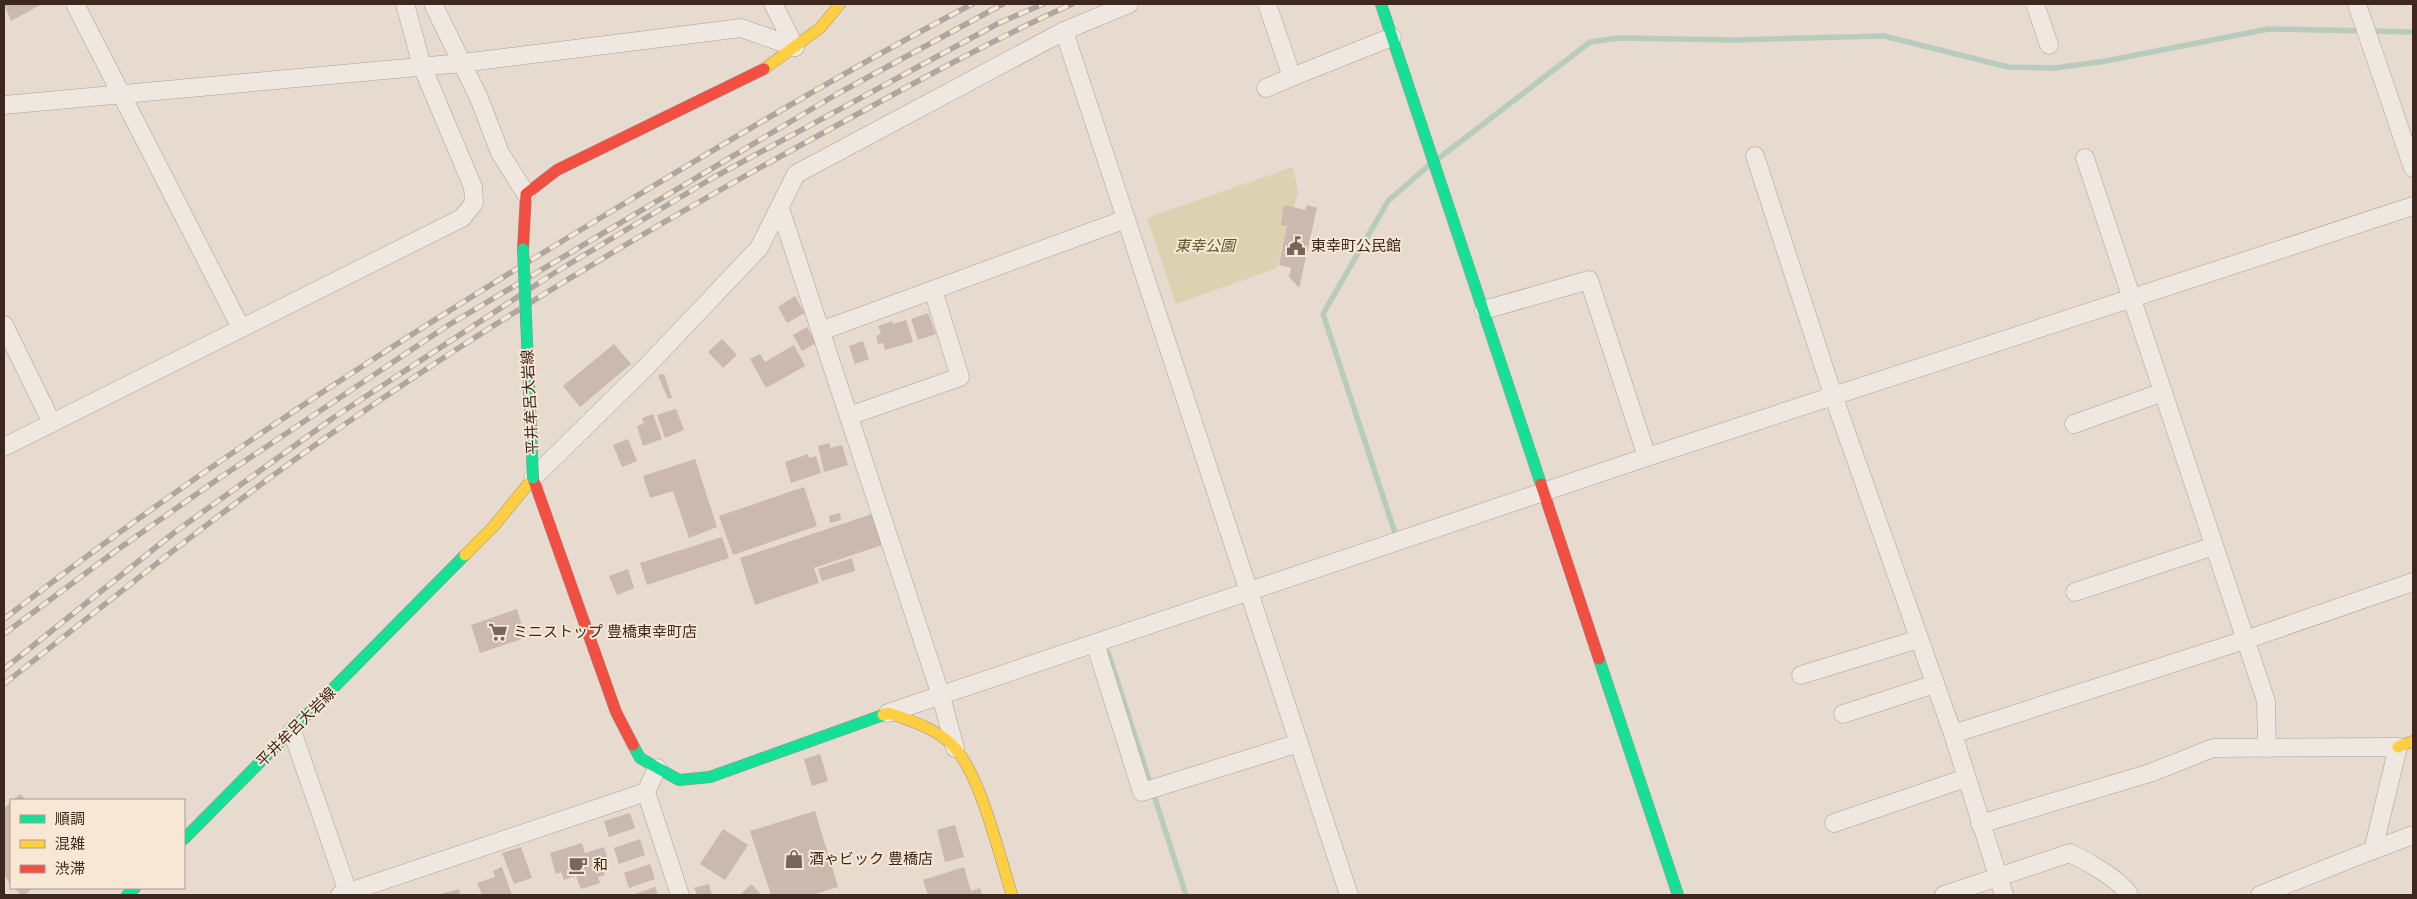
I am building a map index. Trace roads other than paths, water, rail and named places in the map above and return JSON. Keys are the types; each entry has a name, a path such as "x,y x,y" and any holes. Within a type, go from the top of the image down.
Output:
{"street":[{"path":"75,4 123,94 241,328"},
{"path":"4,447 462,218 474,203 473,187 422,66 405,4"},
{"path":"433,4 479,98 500,153 526,194 557,170 759,73 820,28 840,4"},
{"path":"773,4 795,47"},
{"path":"1129,4 1064,31 796,174 758,248 647,366 534,478 616,712 640,758 679,780 710,777 888,713 1544,491 2413,206"},
{"path":"1266,4 1292,77"},
{"path":"1381,4 1678,895"},
{"path":"2035,4 2049,45"},
{"path":"2358,4 2413,168"},
{"path":"4,105 462,63 741,28 795,47"},
{"path":"1064,31 1349,895"},
{"path":"1266,88 1392,37"},
{"path":"1755,156 1833,395 1953,734 2004,895"},
{"path":"2085,158 2266,701 2267,748"},
{"name":"平井牟呂大岩線","path":"185,838 494,526 534,478 523,249 526,194"},
{"path":"780,208 941,696 955,748 975,780 1012,895"},
{"path":"821,331 1126,220"},
{"path":"1484,310 1590,280 1646,457"},
{"path":"849,416 960,377 933,290"},
{"path":"4,325 52,423"},
{"path":"2074,424 2163,392"},
{"path":"2075,592 2214,546"},
{"path":"1953,734 2245,640 2413,582"},
{"path":"1801,675 1919,640"},
{"path":"1095,643 1142,792 1299,743"},
{"path":"1843,714 1935,684"},
{"path":"888,713 923,724 955,748"},
{"path":"292,731 346,894 646,792"},
{"path":"1980,824 2150,773 2213,748 2406,744 2373,850"},
{"path":"656,768 646,792 680,895"},
{"path":"1834,824 1966,778"},
{"path":"2260,895 2413,835"},
{"path":"1944,895 2070,853 2081,858 2116,882 2129,895"}],"waterway":[{"path":"1439,158 1590,42 1620,38 1736,40 1884,36 2008,67 2055,68 2106,61 2268,29 2413,32"},
{"path":"1397,539 1323,314 1388,201 1428,166"},
{"path":"1108,652 1186,895"}],"railway":[{"path":"4,619 147,512 369,362 521,266 737,136 877,55 972,4"},
{"path":"4,634 117,550 218,479 447,326 837,94 1003,4"},
{"path":"4,669 175,532 333,418 551,275 709,180 999,23 1043,4"},
{"path":"4,684 169,554 295,459 398,388 520,309 644,234 770,162 952,63 1072,4"}],"place":[{"name":"東幸町公民館","path":"1296,246"},
{"name":"ミニストップ 豊橋東幸町店","path":"498,632"},
{"name":"酒ゃビック 豊橋店","path":"794,859"},
{"name":"和","path":"578,865"}],"park label":[{"name":"東幸公園","path":"1205,246"}]}
